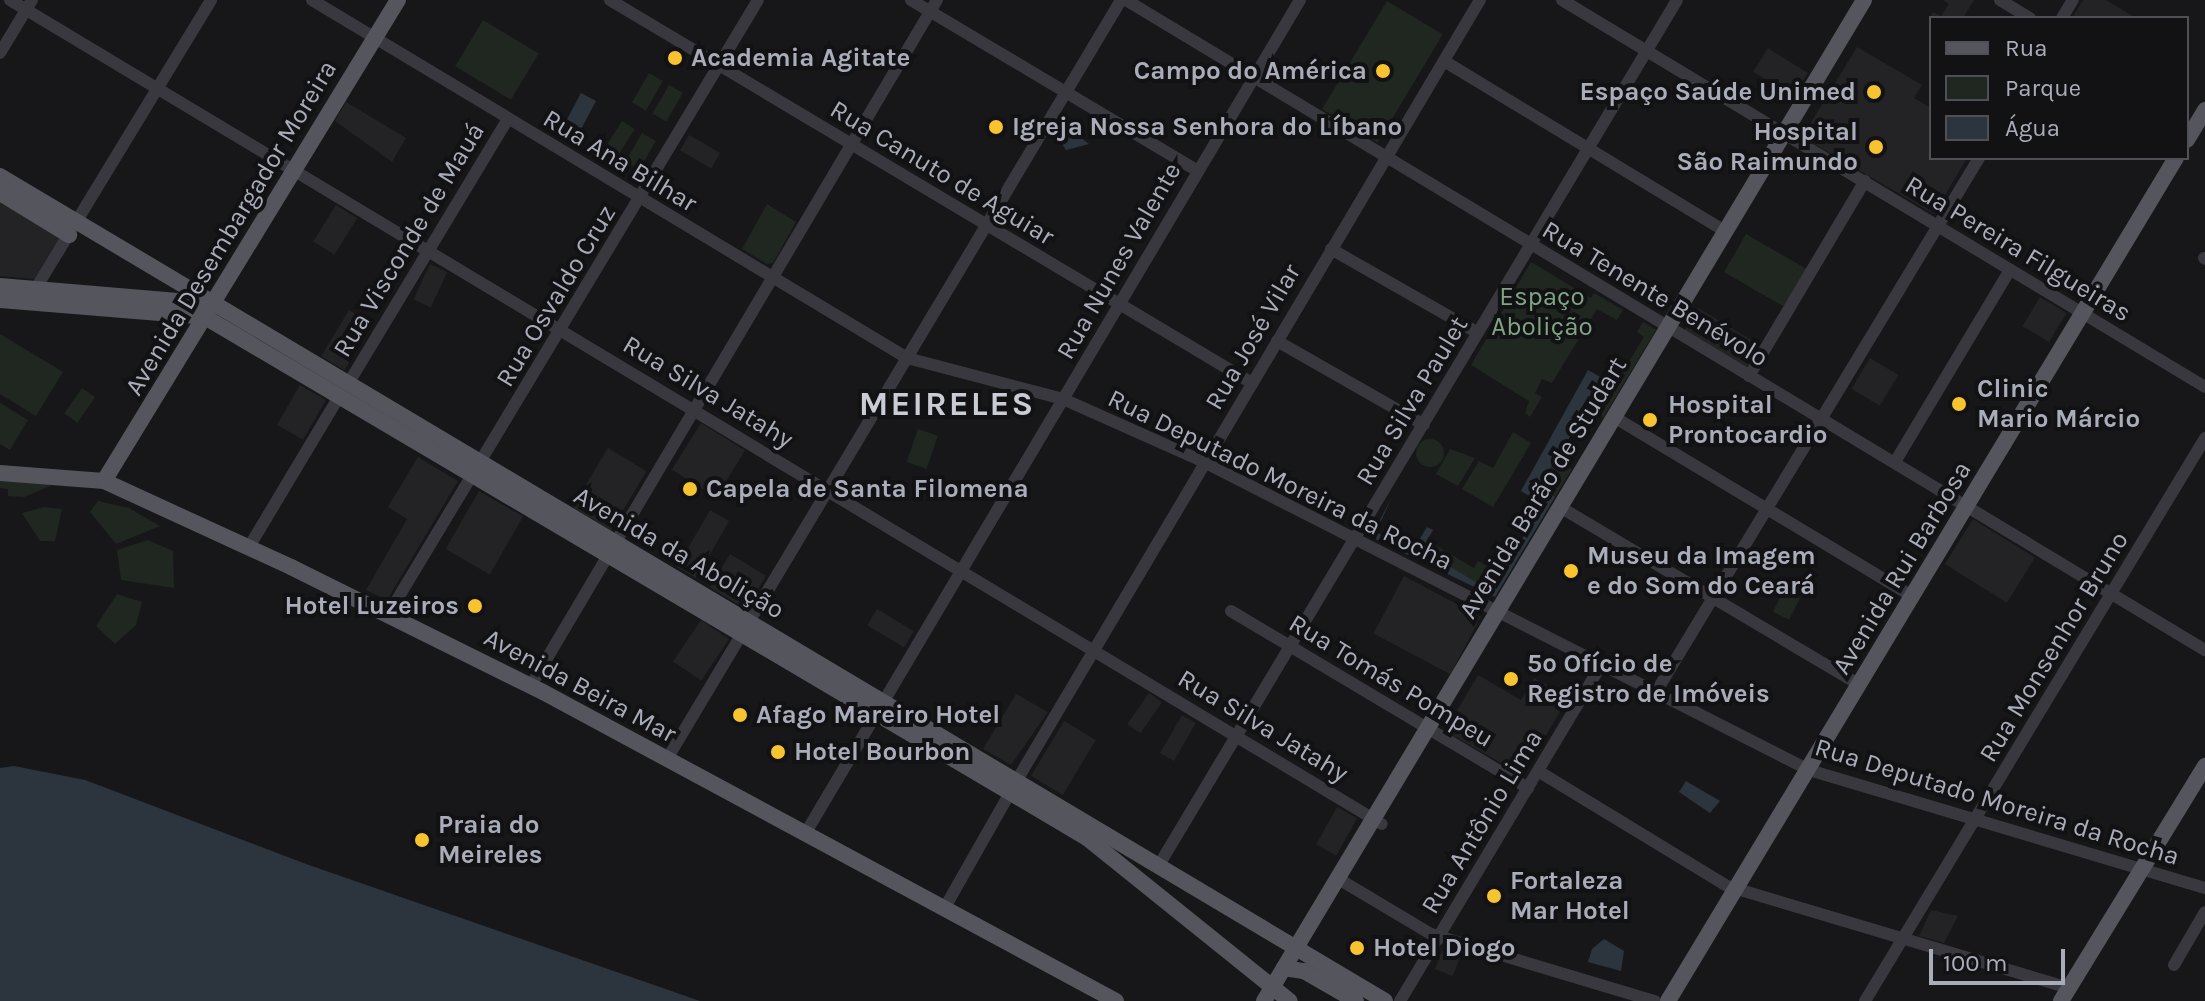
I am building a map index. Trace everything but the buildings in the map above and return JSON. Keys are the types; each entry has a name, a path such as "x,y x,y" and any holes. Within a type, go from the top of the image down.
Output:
{"main road":[{"name":"Avenida Desembargador Moreira","path":"104,481 398,0"},
{"name":"Avenida Barão de Studart","path":"1268,994 1284,968 1300,951 1342,881 1788,136 1864,0"},
{"name":"Avenida Barão de Studart","path":"1672,330 1725,231 1876,0"},
{"path":"2189,136 2199,116"},
{"name":"Avenida Rui Barbosa","path":"1668,1001 2175,160"},
{"path":"0,176 8,192 210,311"},
{"name":"Avenida da Abolição","path":"0,286 167,296 210,311 1014,787 1159,865 1385,1001"},
{"name":"Avenida da Abolição","path":"0,300 210,311"},
{"name":"Avenida Beira Mar","path":"0,473 104,481 389,613 1116,1001"},
{"path":"2065,995 2205,766"},
{"name":"Avenida da Abolição","path":"1014,787 1087,838 1268,994 1290,1001"},
{"path":"1284,968 1304,971 1356,1001"}],"street":[{"name":"Rua Silva Jatahy","path":"10,0 29,5 157,88 1377,821"},
{"path":"36,288 211,0"},
{"name":"Rua Ana Bilhar","path":"312,0 907,358"},
{"name":"Rua Canuto de Aguiar","path":"610,0 985,227 1252,383"},
{"name":"Rua Osvaldo Cruz","path":"389,613 758,0"},
{"path":"911,0 933,6 1065,92 1198,171"},
{"path":"667,759 1123,0"},
{"name":"Rua Tenente Benévolo","path":"1123,0 2205,650"},
{"name":"Rua Nunes Valente","path":"805,834 1300,0"},
{"name":"Rua José Vilar","path":"944,909 1480,0"},
{"name":"Rua Pereira Filgueiras","path":"1562,0 2205,387"},
{"name":"Rua Silva Paulet","path":"1159,865 1292,648 1677,0"},
{"path":"2000,0 2027,16"},
{"path":"0,53 29,5"},
{"path":"530,687 853,146 933,6"},
{"path":"1444,61 1725,231"},
{"name":"Rua Visconde de Mauá","path":"249,547 507,120"},
{"path":"1656,692 1978,160"},
{"path":"1749,376 1865,181"},
{"path":"1331,249 1478,333"},
{"path":"1895,462 2010,270"},
{"path":"1277,341 1424,425"},
{"name":"Rua Deputado Moreira da Rocha","path":"907,358 1063,399 1205,462 1809,770 2205,888"},
{"path":"1618,420 1913,597"},
{"name":"Rua Monsenhor Bruno","path":"1865,1001 2205,438"},
{"path":"1564,510 1860,685"},
{"name":"Rua Tomás Pompeu","path":"1231,611 1528,788"},
{"name":"Rua Antônio Lima","path":"1400,1001 1601,665"},
{"path":"1538,771 1736,889 1903,939 2065,995"},
{"path":"1342,881 1438,936 1655,1001"},
{"path":"2174,965 2205,912"}],"shaded area":[{"path":"1943,0 1974,0 1964,16 1941,16 1949,4"},
{"path":"2083,0 2106,0 2133,16 2073,16"},
{"name":"Hospital São Raimundo","path":"1857,47 1922,85 1914,98 1929,107 1929,160 1966,160 1934,214 1802,137"},
{"path":"1768,48 1808,73 1793,97 1753,72"},
{"path":"346,102 406,138 392,162 335,121"},
{"path":"689,135 720,153 711,169 680,151"},
{"path":"0,202 60,237 34,279 0,276"},
{"path":"336,205 357,218 334,255 313,241"},
{"path":"430,264 447,272 431,307 414,299"},
{"path":"2040,297 2067,313 2049,342 2022,326"},
{"path":"1698,308 1760,345 1746,367 1685,330"},
{"path":"349,310 372,324 344,370 321,356"},
{"path":"1870,358 1898,375 1880,406 1851,389"},
{"path":"300,385 326,400 303,440 277,425"},
{"path":"701,423 745,451 716,497 672,470"},
{"path":"608,448 647,471 611,530 572,507"},
{"path":"418,457 458,481 387,600 366,590 407,519 388,507"},
{"path":"479,491 523,516 490,575 446,549"},
{"path":"710,510 729,521 696,578 677,567"},
{"path":"1973,519 2035,558 2007,603 1945,564"},
{"path":"730,554 766,576 746,609 710,587"},
{"path":"1404,576 1481,617 1450,674 1373,633"},
{"path":"877,609 914,631 904,647 867,625"},
{"path":"701,620 729,639 701,680 673,661"},
{"path":"1478,675 1521,700 1534,678 1569,697 1522,775 1445,731"},
{"path":"1149,693 1162,702 1140,733 1127,724"},
{"path":"1016,694 1048,712 1011,765 983,749"},
{"path":"1182,715 1196,723 1174,761 1160,753"},
{"path":"1064,721 1096,740 1063,795 1031,776"},
{"path":"1337,807 1357,818 1336,856 1316,845"},
{"path":"1931,910 1958,916 1944,943 1919,936"},
{"path":"1445,943 1463,950 1453,976 1435,969"}],"green space":[{"name":"Campo do América","path":"1387,1 1443,34 1378,142 1322,109"},
{"path":"483,20 539,53 511,100 455,66"},
{"path":"649,73 663,81 646,110 632,102"},
{"path":"669,85 683,93 666,122 652,114"},
{"path":"622,121 635,129 617,158 604,150"},
{"path":"642,133 656,141 639,170 626,162"},
{"path":"767,204 796,222 773,263 767,264 742,249"},
{"path":"1746,234 1807,269 1785,307 1724,272"},
{"name":"Espaço Abolição","path":"1531,262 1591,298 1594,293 1623,310 1617,320 1597,309 1552,383 1542,379 1535,393 1542,397 1530,417 1525,413 1529,401 1471,365"},
{"path":"1643,322 1656,330 1603,418 1599,411 1644,337 1637,332"},
{"path":"0,334 63,372 36,416 0,394"},
{"path":"82,388 95,397 77,423 64,413"},
{"path":"0,403 28,420 10,450 0,444"},
{"path":"918,429 938,436 926,469 907,462"},
{"path":"1513,432 1531,443 1493,507 1462,489 1479,461 1493,468"},
{"path":"1430,439 1440,443 1444,453 1440,463 1430,467 1420,463 1416,453 1420,443"},
{"path":"1450,449 1475,458 1458,486 1436,474"},
{"path":"1558,453 1563,456 1560,462 1572,469 1555,497 1537,487"},
{"path":"0,477 60,482 24,497 8,496 8,489 0,488"},
{"path":"98,501 129,508 160,526 116,544 90,512"},
{"path":"44,507 62,509 55,541 40,541 22,513"},
{"path":"148,540 173,551 174,588 121,580 117,550"},
{"path":"1427,540 1474,568 1478,561 1501,574 1491,591 1421,550"},
{"path":"1787,584 1803,592 1789,620 1773,612"},
{"path":"117,594 142,602 136,625 115,644 96,626"}],"water":[{"path":"581,93 596,101 579,133 564,125"},
{"path":"1077,119 1076,134 1089,144 1066,150 1062,144 1067,123"},
{"path":"1588,370 1607,381 1538,486 1555,497 1495,597 1371,537 1392,497 1376,532 1412,552 1427,527 1433,530 1422,550 1491,591 1543,504 1521,491"},
{"path":"14,766 85,780 306,864 700,1001 0,1001 0,768"},
{"path":"1686,781 1720,801 1710,813 1679,792"},
{"path":"1604,939 1624,951 1621,971 1588,962 1592,949"}],"place":[{"name":"Academia Agitate","path":"675,58"},
{"name":"Campo do América","path":"1383,71"},
{"name":"Espaço Saúde Unimed","path":"1874,92"},
{"name":"Igreja Nossa Senhora do Líbano","path":"996,127"},
{"name":"Hospital São Raimundo","path":"1876,147"},
{"name":"Clinic Mario Márcio","path":"1959,404"},
{"name":"Hospital Prontocardio","path":"1650,420"},
{"name":"Capela de Santa Filomena","path":"690,489"},
{"name":"Museu da Imagem e do Som do Ceará","path":"1571,571"},
{"name":"Hotel Luzeiros","path":"475,606"},
{"name":"5º Ofício de Registro de Imóveis","path":"1511,679"},
{"name":"Afago Mareiro Hotel","path":"740,715"},
{"name":"Hotel Bourbon","path":"778,752"},
{"name":"Praia do Meireles","path":"422,840"},
{"name":"Fortaleza Mar Hotel","path":"1494,896"},
{"name":"Hotel Diogo","path":"1357,948"}],"district":[{"name":"MEIRELES","path":"947,405"}]}
